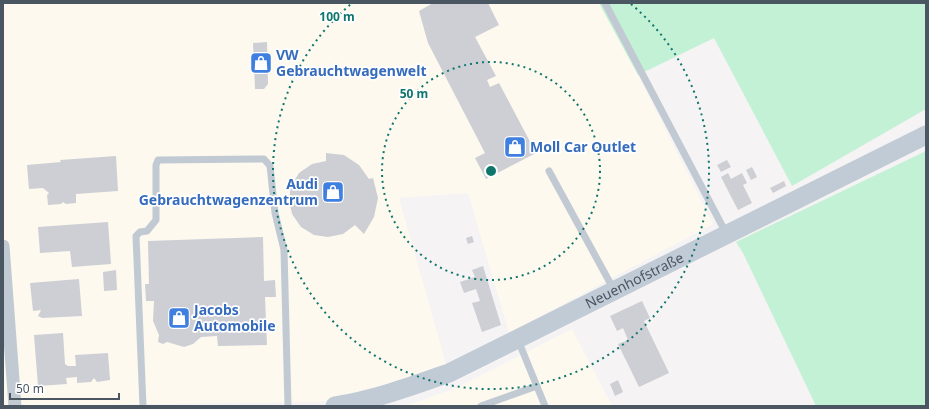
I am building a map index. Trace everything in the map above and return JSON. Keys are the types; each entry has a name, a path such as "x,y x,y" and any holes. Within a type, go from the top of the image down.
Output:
{"street":[{"name":"Neuenhofstraße","path":"335,406 389,397 449,373 615,292 926,135"},
{"path":"3,246 15,406"}],"lane":[{"path":"605,3 727,235"},
{"path":"143,406 136,236 140,232 146,231 156,220 156,166 158,160 264,158 270,166 275,213 284,250 288,406"},
{"path":"549,170 615,292"},
{"path":"518,340 545,406"},
{"path":"481,406 537,386"}],"shaded area":[{"path":"3,3 599,3 638,75 713,224 509,333 468,193 399,198 446,364 387,386 344,398 316,402 3,406"},
{"path":"572,329 612,406 405,406 456,388"}],"green space":[{"path":"599,3 926,3 926,109 792,186 714,38 638,75"},
{"path":"926,151 926,406 816,406 743,253 736,242"}],"building":[{"path":"433,3 488,3 499,25 475,37 496,76 487,80 490,87 499,83 536,153 486,179 475,158 485,153 428,43 419,11"},
{"name":"VW Gebrauchtwagenwelt","path":"267,42 268,84 264,89 255,89 253,43"},
{"name":"Audi Gebrauchtwagenzentrum","path":"326,153 344,155 359,165 369,179 373,178 378,198 374,217 364,234 355,225 343,234 328,237 314,235 301,227 292,214 289,200 291,186 299,173 312,164 326,161"},
{"path":"116,156 118,191 76,194 76,203 66,204 63,202 61,204 48,205 47,195 49,193 43,188 29,189 27,165 61,162 60,160"},
{"path":"727,160 731,167 721,172 717,165"},
{"path":"752,167 757,177 751,180 746,170"},
{"path":"728,173 731,179 742,173 747,183 743,185 752,203 738,210 721,177"},
{"path":"784,181 786,186 773,193 770,188"},
{"path":"108,222 111,264 72,267 70,251 40,253 38,227"},
{"path":"472,236 474,242 468,244 466,238"},
{"path":"263,237 264,281 275,280 276,297 265,297 267,345 218,346 217,336 201,337 193,344 184,347 167,342 163,344 158,342 159,335 153,321 154,301 146,301 145,284 149,284 148,241"},
{"path":"483,266 501,325 482,332 472,303 480,301 476,289 464,293 460,282 475,277 472,270"},
{"path":"116,270 117,290 104,291 103,272"},
{"path":"79,279 82,316 42,318 38,316 41,310 33,311 30,283"},
{"path":"642,301 650,318 644,321 669,373 639,387 618,344 628,340 623,328 617,331 610,316"},
{"path":"63,333 65,364 68,366 76,366 75,355 108,353 110,380 97,382 94,378 91,382 77,383 77,377 66,378 67,384 38,386 34,335"},
{"path":"618,380 623,392 615,396 610,384"}],"place":[{"name":"VW Gebrauchtwagenwelt","path":"261,63"},
{"name":"Moll Car Outlet","path":"515,147"},
{"name":"Audi Gebrauchtwagenzentrum","path":"333,192"},
{"name":"Jacobs Automobile","path":"179,318"}]}
